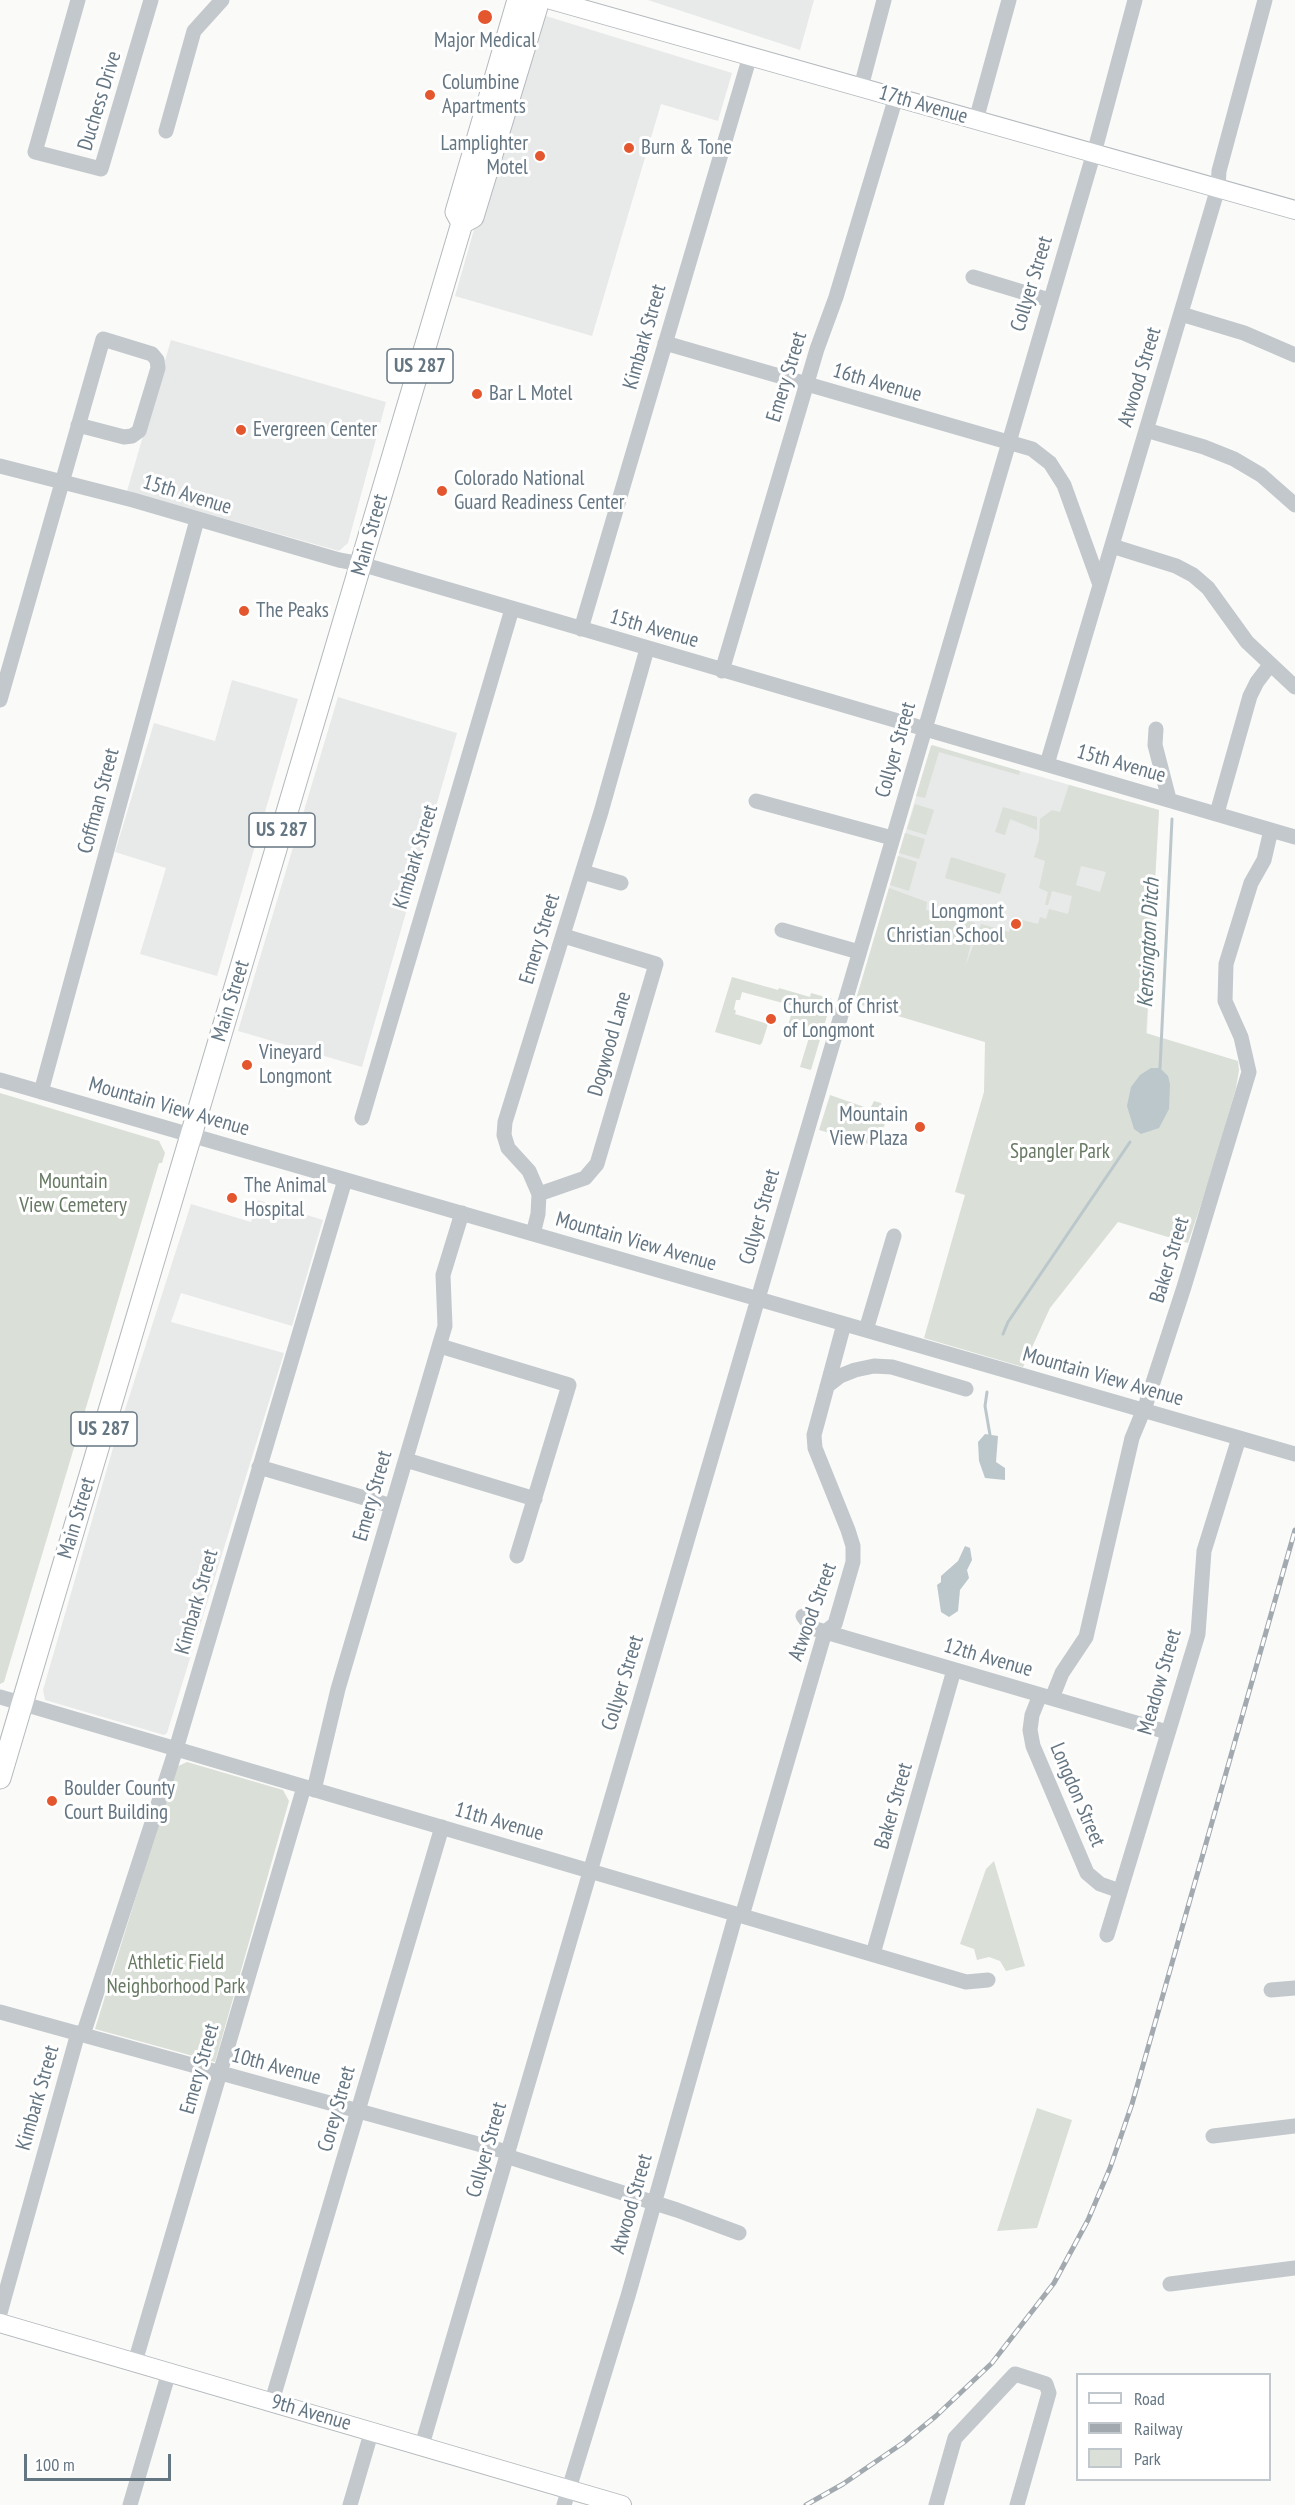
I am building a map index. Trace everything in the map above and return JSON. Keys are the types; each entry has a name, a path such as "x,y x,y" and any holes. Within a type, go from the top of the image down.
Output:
{"highway":[{"name":"Main Street","path":"462,223 456,212 518,0"},
{"name":"Main Street","path":"0,1778 462,223 473,217 539,0"}],"main road":[{"name":"17th Avenue","path":"551,0 1295,210"},
{"name":"9th Avenue","path":"1,2324 422,2445 566,2497 622,2505"}],"street":[{"name":"Duchess Drive","path":"78,0 35,152 101,169 151,0"},
{"path":"166,131 194,31 222,0"},
{"path":"861,87 884,0"},
{"path":"976,120 1009,0"},
{"name":"Collyer Street","path":"422,2445 1093,153 1135,0"},
{"name":"Atwood Street","path":"1047,765 1218,188 1219,171 1265,0"},
{"name":"Kimbark Street","path":"581,629 750,56"},
{"name":"Emery Street","path":"722,671 806,385 836,297 896,97"},
{"path":"973,277 1049,300"},
{"path":"1181,314 1244,333 1295,355"},
{"path":"0,699 78,425 103,339 152,354 157,360 158,368 139,431 132,436 124,437 78,425"},
{"name":"16th Avenue","path":"665,343 1032,449 1056,469 1064,485 1100,585"},
{"path":"1146,430 1204,447 1234,459 1261,475 1295,505"},
{"name":"15th Avenue","path":"0,466 342,561 361,564 1295,837"},
{"name":"Coffman Street","path":"41,1092 197,520"},
{"path":"1112,546 1168,563 1193,575 1208,588 1247,642 1295,687"},
{"name":"Kimbark Street","path":"362,1118 512,609"},
{"name":"Emery Street","path":"539,1194 529,1171 508,1148 504,1135 505,1122 564,936 647,649"},
{"path":"1217,813 1250,696 1270,665"},
{"path":"1156,729 1155,745 1169,799"},
{"path":"756,801 892,838"},
{"name":"Baker Street","path":"1046,1697 1086,1637 1132,1438 1144,1410 1184,1287 1248,1072 1241,1037 1225,1001 1226,964 1251,883 1264,860 1271,830"},
{"path":"583,872 621,883"},
{"path":"782,930 859,952"},
{"name":"Dogwood Lane","path":"539,1194 585,1178 597,1164 656,964 564,936"},
{"name":"Mountain View Avenue","path":"0,1080 1295,1454"},
{"name":"Kimbark Street","path":"1,2324 81,2034 176,1749 345,1180"},
{"path":"533,1234 538,1214 539,1194"},
{"name":"Emery Street","path":"135,2362 440,1346 445,1326 443,1275 462,1214"},
{"path":"866,1330 894,1236"},
{"name":"Atwood Street","path":"566,2497 825,1632 835,1624 853,1562 853,1546 815,1448 814,1435 844,1324"},
{"path":"440,1346 569,1385 517,1556"},
{"path":"827,1386 840,1376 874,1366 892,1367 966,1389"},
{"name":"Meadow Street","path":"1107,1935 1197,1634 1204,1551 1239,1438"},
{"path":"406,1460 535,1499"},
{"path":"259,1467 392,1506"},
{"name":"12th Avenue","path":"803,1616 812,1628 1167,1732"},
{"name":"Baker Street","path":"873,1954 954,1670"},
{"name":"11th Avenue","path":"0,1697 966,1982 988,1980"},
{"name":"Longdon Street","path":"1046,1697 1032,1715 1030,1730 1033,1746 1087,1873 1095,1881 1120,1891"},
{"name":"Corey Street","path":"272,2401 442,1827"},
{"path":"1271,1990 1295,1988"},
{"name":"10th Avenue","path":"0,2012 506,2154 654,2202 739,2233"},
{"path":"1213,2136 1295,2126"},
{"path":"1170,2284 1295,2268"},
{"path":"130,2505 169,2372"},
{"path":"936,2505 955,2438 1015,2374 1046,2384 1049,2392 1017,2505"},
{"path":"350,2505 372,2430"}],"shaded area":[{"path":"648,0 814,0 800,50"},
{"path":"536,13 732,73 718,121 661,104 592,336 455,296"},
{"path":"171,340 386,402 348,543 339,551 127,491"},
{"path":"232,680 298,699 217,976 140,954 166,868 115,852 154,723 215,741"},
{"path":"338,697 457,733 362,1067 238,1031"},
{"name":"Longmont Christian School","path":"931,746 1159,810 1146,1051 985,1042 855,1003"},
{"path":"1151,1068 1160,1068 1168,1076 1169,1109 1159,1128 1141,1134 1134,1129 1127,1106 1131,1087 1140,1075"},
{"path":"258,1200 323,1220 292,1326 181,1293 171,1322 284,1353 167,1733 164,1735 45,1700 43,1690 115,1441 191,1204 251,1222"},
{"path":"985,1434 998,1436 996,1462 1005,1468 1005,1480 985,1478 979,1461 978,1442"},
{"path":"965,1546 970,1548 972,1560 967,1570 969,1578 960,1590 958,1611 949,1617 941,1612 937,1585 941,1582 941,1576 958,1561"}],"green space":[{"path":"931,746 1020,771 1019,775 939,752 925,798 916,796"},
{"name":"Spangler Park","path":"1069,785 1159,810 1146,1033 1238,1061 1239,1070 1212,1172 1188,1243 1118,1222 1050,1308 1023,1367 924,1338 965,1195 955,1192 984,1092 985,1042 855,1003 889,888 927,902 926,910 975,923 966,965 981,924 1009,932 1014,918 1038,924 1040,917 1046,919 1049,909 1068,914 1072,896 1052,891 1048,905 1045,905 1048,892 1039,888 1045,861 1034,857 1039,840 1040,819 1052,810 1060,812","holes":["1081,866 1106,872 1100,892 1076,885"]},
{"path":"915,804 934,810 926,835 907,829"},
{"path":"1003,807 1037,817 1037,830 1010,819 1005,835 995,832"},
{"path":"905,833 925,839 919,859 899,853"},
{"path":"898,856 917,862 909,891 890,885"},
{"path":"951,857 1006,874 1000,894 945,878"},
{"path":"732,977 778,990 779,988 810,997 811,993 832,999 811,1070 800,1067 811,1031 788,1025 794,1006 742,992 740,1000 736,1000 735,1014 768,1024 762,1043 760,1045 715,1032"},
{"name":"Mountain View Cemetery","path":"0,1093 159,1141 165,1153 162,1163 159,1163 4,1682 0,1684"},
{"path":"830,1095 870,1109 874,1101 881,1103 888,1115 879,1140 869,1144 819,1130"},
{"name":"Athletic Field Neighborhood Park","path":"187,1762 283,1790 289,1801 215,2062 95,2029 176,1767"},
{"path":"994,1861 1025,1966 1006,1971 1000,1961 989,1957 977,1960 974,1949 960,1944 986,1869"},
{"path":"1037,2108 1072,2120 1037,2228 997,2231"}],"waterway":[{"name":"Kensington Ditch","path":"1160,1068 1172,819"},
{"name":"Kensington Ditch","path":"1003,1334 1008,1322 1130,1142"},
{"name":"Kensington Ditch","path":"987,1392 985,1406 990,1435"}],"railway":[{"path":"806,2505 843,2484 903,2443 936,2416 992,2363 1054,2283 1088,2220 1110,2168 1132,2104 1295,1530"}],"place":[{"name":"Major Medical","path":"485,17"},
{"name":"Columbine Apartments","path":"430,95"},
{"name":"Burn & Tone","path":"629,148"},
{"name":"Lamplighter Motel","path":"540,156"},
{"name":"Bar L Motel","path":"477,394"},
{"name":"Evergreen Center","path":"241,430"},
{"name":"Colorado National Guard Readiness Center","path":"442,491"},
{"name":"The Peaks","path":"244,611"},
{"name":"Longmont Christian School","path":"1016,924"},
{"name":"Church of Christ of Longmont","path":"771,1019"},
{"name":"Vineyard Longmont","path":"247,1065"},
{"name":"Mountain View Plaza","path":"920,1127"},
{"name":"The Animal Hospital","path":"232,1198"},
{"name":"Boulder County Court Building","path":"52,1801"}]}
